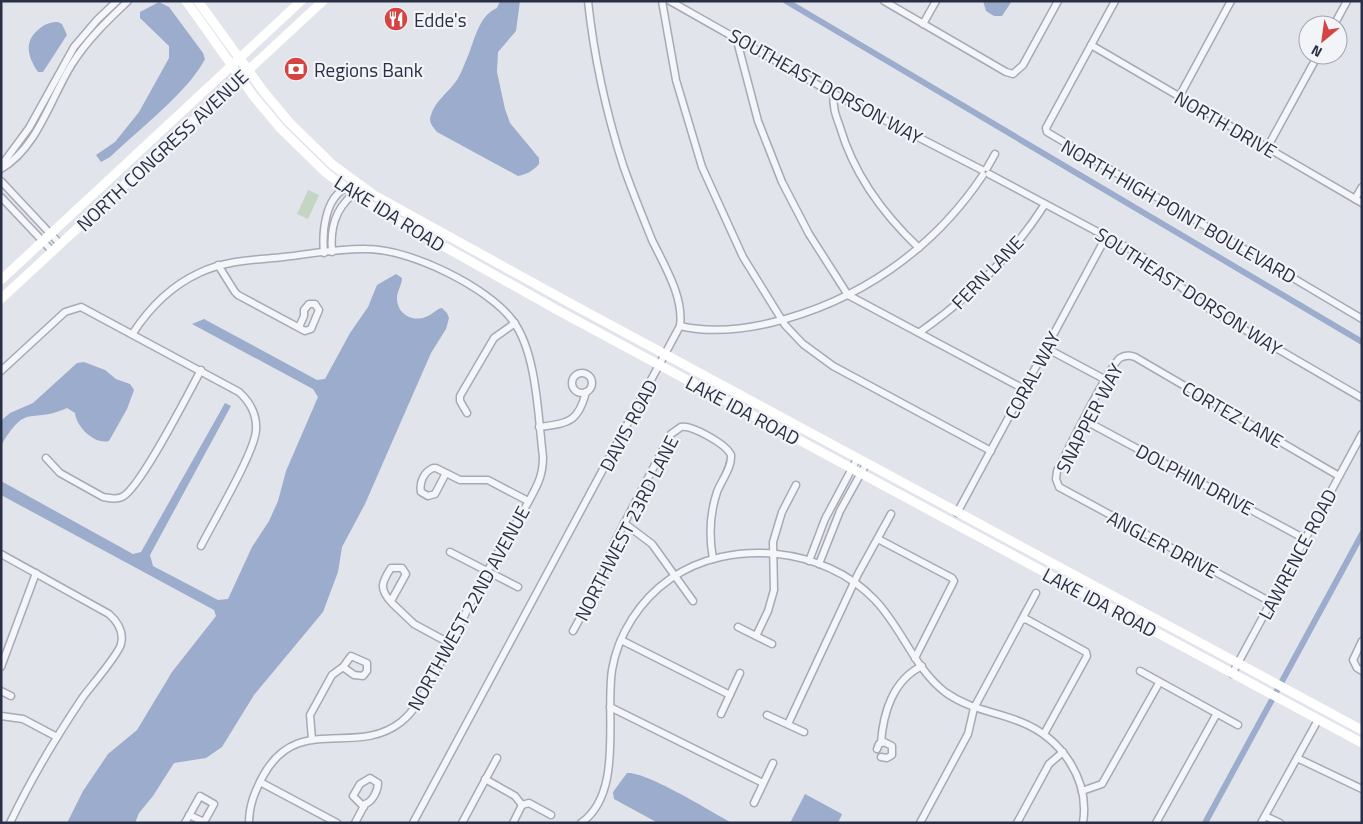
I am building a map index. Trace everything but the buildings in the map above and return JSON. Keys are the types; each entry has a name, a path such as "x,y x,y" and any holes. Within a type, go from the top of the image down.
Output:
{"street":[{"path":"1,168 38,113 55,78 74,48 92,26 117,1"},
{"path":"1,168 9,165 35,132 80,52 102,25 128,1"},
{"name":"LAKE IDA ROAD","path":"186,1 281,129 310,159 350,191 386,214 660,365 1362,743"},
{"name":"LAKE IDA ROAD","path":"198,1 276,107 317,151 374,195 866,464 1362,730"},
{"name":"NORTH CONGRESS AVENUE","path":"1,280 301,1"},
{"name":"NORTH CONGRESS AVENUE","path":"1,299 323,1"},
{"path":"588,1 596,59 612,130 638,206 672,285 680,312 680,326 696,330 721,331 782,320 813,310 848,295 885,274 919,248 960,206 985,172 995,154"},
{"path":"662,1 676,80 702,168 743,257 782,320 796,337 820,358 991,451"},
{"name":"SOUTHEAST DORSON WAY","path":"670,1 834,94 985,172 1142,257 1209,309 1362,398"},
{"path":"884,1 1006,72 1013,74 1024,65 1058,1"},
{"path":"924,24 936,1"},
{"name":"NORTH HIGH POINT BOULEVARD","path":"1115,1 1046,128 1050,136 1362,319"},
{"path":"1179,97 1231,1"},
{"path":"1339,15 1347,1"},
{"path":"736,37 758,122 782,182 808,234 848,295 1024,389"},
{"name":"NORTH DRIVE","path":"1091,45 1359,201"},
{"path":"1267,148 1313,65"},
{"path":"834,94 833,102 842,134 857,169 888,216 919,248"},
{"path":"1,181 60,244"},
{"path":"1359,201 1362,187"},
{"path":"324,253 324,235 331,203 336,194 350,191 374,195"},
{"path":"332,252 331,234 336,216 350,191"},
{"path":"1,197 52,252"},
{"name":"FERN LANE","path":"920,332 958,305 992,272 1023,237 1045,204"},
{"name":"CORAL WAY","path":"957,513 1106,237"},
{"name":"NORTHWEST 22ND AVENUE","path":"133,333 152,307 170,291 192,277 218,266 231,262 367,249 395,253 422,261 487,296 501,306 515,323 529,356 543,465 538,482 487,571 420,701 399,724 371,736 312,739 285,751 271,765 260,782 250,806 248,823"},
{"path":"218,266 235,292 299,327"},
{"path":"501,278 511,280 521,277"},
{"path":"1,371 65,312 76,307 85,307 233,387 248,400 256,422 254,442 201,546"},
{"path":"467,413 460,401 460,396 494,338 515,323"},
{"name":"DAVIS ROAD","path":"413,823 680,326"},
{"path":"1046,348 1106,380"},
{"name":"SNAPPER WAY","path":"1057,484 1057,471 1084,420 1116,362 1127,355"},
{"name":"CORTEZ LANE","path":"1127,355 1135,357 1339,476"},
{"path":"46,458 60,473 103,497 110,499 123,497 129,492 156,451 201,370"},
{"path":"539,427 566,423 573,420 586,392"},
{"name":"DOLPHIN DRIVE","path":"1084,420 1305,539"},
{"name":"NORTHWEST 23RD LANE","path":"573,631 599,584 614,543 671,434 681,427 692,428 724,447 729,452 731,460 712,510 710,539 713,559"},
{"name":"LAWRENCE ROAD","path":"1232,674 1362,434"},
{"path":"809,561 825,518 857,459"},
{"path":"819,564 840,511 866,464"},
{"path":"446,473 436,494 428,496 421,492 422,481 429,470 436,468 464,481 488,480 528,501"},
{"name":"ANGLER DRIVE","path":"1057,484 1063,490 1271,602"},
{"path":"756,636 768,611 774,590 773,554 777,527 796,485"},
{"path":"788,724 891,514"},
{"path":"624,523 652,544 693,600"},
{"path":"878,539 952,578 954,581 915,658"},
{"path":"450,552 518,587"},
{"path":"1,554 109,614 117,621 122,634 119,650 94,682 57,737 10,823"},
{"path":"581,823 595,808 607,780 612,670 621,640 645,601 675,576 713,559 743,554 773,554 809,561 819,564 856,584 876,601 915,658 944,691 974,708 1019,721 1044,734 1063,752 1074,768 1082,791 1083,823"},
{"path":"391,601 406,574 398,566 391,568 381,585 384,594 391,601 414,624 451,644"},
{"path":"1,667 36,573"},
{"path":"920,823 968,734 974,708 1036,593"},
{"path":"1022,620 1026,619 1086,652 1087,656 1044,734"},
{"path":"738,627 772,644"},
{"path":"621,640 730,695"},
{"path":"1362,641 1353,656 1354,664 1362,671"},
{"path":"877,749 881,742 882,724 886,708 906,675 922,666"},
{"path":"312,739 310,716 332,675 343,667"},
{"path":"1140,671 1216,715 1238,725"},
{"path":"721,714 740,673"},
{"path":"1082,791 1102,784 1159,683"},
{"path":"1,691 11,696"},
{"path":"610,707 763,783"},
{"path":"767,715 804,732"},
{"path":"1156,823 1216,715"},
{"path":"1,716 23,719 57,737"},
{"path":"1261,823 1318,720"},
{"path":"881,742 889,742 894,750 890,757 881,757"},
{"path":"1017,823 1049,764 1063,752"},
{"path":"462,823 497,758"},
{"path":"1297,758 1362,789"},
{"path":"754,803 773,763"},
{"path":"356,823 364,807 369,803 378,788 378,783 370,778 360,784 353,796 364,807"},
{"path":"485,779 515,796 522,805"},
{"path":"260,782 336,823"},
{"path":"522,805 529,804 551,815"},
{"path":"513,823 522,805"},
{"path":"185,823 189,815"},
{"path":"1265,816 1280,823"}],"green space":[{"path":"308,190 319,195 308,219 297,214"}],"water":[{"path":"500,1 520,1 516,31 498,52 497,72 505,109 510,123 539,158 539,164 534,169 518,176 437,132 430,120 435,106 459,77 480,24 490,12 497,8"},
{"path":"983,1 1012,1 1002,16 994,16 986,11"},
{"path":"159,2 169,7 203,53 205,59 187,84 162,110 110,157 101,162 96,155 115,142 139,112 169,58 169,46 140,18 140,12"},
{"path":"58,22 62,24 67,35 43,72 38,72 30,55 29,44 31,39 43,26"},
{"path":"396,274 402,278 397,298 403,313 417,319 430,315 442,308 449,318 446,329 431,353 365,504 342,547 338,572 323,612 254,695 222,747 206,758 174,763 153,796 139,813 135,823 67,823 83,791 108,754 137,730 172,672 216,616 214,610 1,495 1,481 133,554 141,552 225,403 231,406 150,555 153,566 218,600 228,599 252,547 269,521 278,501 286,471 318,397 313,389 192,324 204,319 317,380 325,379 350,333 368,307 377,285"},
{"path":"84,362 105,370 116,379 130,384 134,390 127,409 109,441 98,440 92,437 82,429 75,413 67,408 54,413 23,419 17,423 1,446 1,422 4,418 10,413 33,403 77,363"},
{"path":"627,773 649,778 732,823 658,823 614,799 613,792"},
{"path":"805,794 842,814 838,823 790,823"}],"waterway":[{"path":"786,1 1362,342"},
{"path":"1205,823 1362,534"}],"place":[{"name":"Edde's","path":"396,19"},
{"name":"Regions Bank","path":"296,69"}]}
